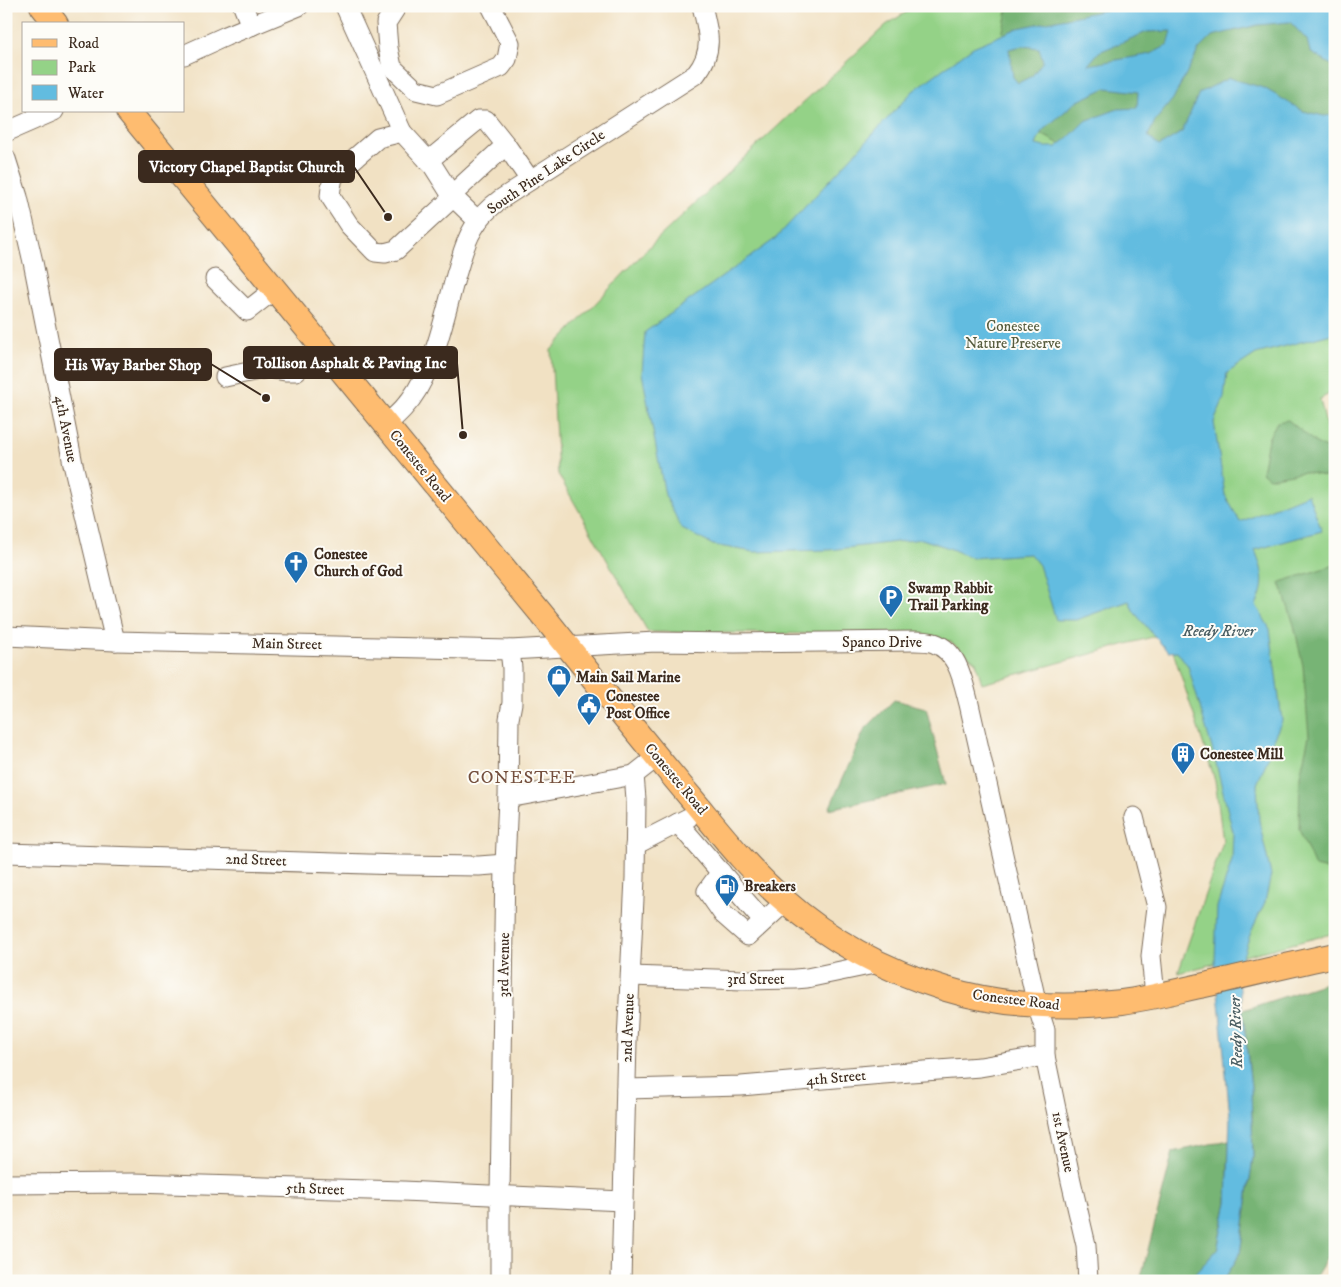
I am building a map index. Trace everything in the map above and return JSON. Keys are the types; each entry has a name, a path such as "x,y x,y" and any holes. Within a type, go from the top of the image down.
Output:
{"main road":[{"path":"42,6 54,22"},
{"name":"Conestee Road","path":"129,112 701,810 763,881 785,902 807,919 839,941 879,963 908,976 947,989 984,998 1058,1006 1125,1002 1335,955"}],"street":[{"path":"243,6 251,26"},
{"path":"185,55 299,6"},
{"path":"345,6 384,71 402,132 433,166 452,196 478,221"},
{"path":"384,71 388,48 386,23 397,6"},
{"path":"384,71 416,90 437,95 502,67 507,59 510,43 491,6"},
{"name":"South Pine Lake Circle","path":"386,425 404,408 424,377 437,340 465,244 478,221 491,206 696,74 703,66 708,51 707,32 702,6"},
{"path":"6,132 52,112"},
{"path":"425,157 478,120 486,120 530,180"},
{"path":"402,132 378,138 333,177 330,196 349,225 376,252 385,254 396,250 506,145"},
{"name":"4th Avenue","path":"6,159 18,197 33,262 73,464 115,640"},
{"path":"215,279 247,311 275,289"},
{"path":"225,377 268,368 296,371 323,348"},
{"name":"Main Street","path":"6,636 510,650 568,647"},
{"name":"Spanco Drive","path":"568,647 656,642 914,641 931,642 944,648 956,662 969,704 1037,1004"},
{"name":"3rd Avenue","path":"500,1281 509,719 512,703 510,650"},
{"path":"508,798 634,775 657,757"},
{"name":"2nd Avenue","path":"621,1281 627,1041 635,845 636,799 634,775"},
{"path":"635,845 678,824 701,810"},
{"path":"1134,817 1157,907 1152,956 1166,993"},
{"path":"678,824 763,921"},
{"name":"2nd Street","path":"6,853 400,865 478,866 506,864"},
{"path":"720,872 707,891 723,914 748,936 785,902"},
{"name":"3rd Street","path":"631,976 743,980 795,979 879,963"},
{"name":"1st Avenue","path":"1037,1004 1045,1030 1045,1056 1086,1245 1088,1281"},
{"name":"4th Street","path":"626,1089 741,1086 980,1067 1045,1056"},
{"name":"5th Street","path":"6,1184 134,1183 623,1201"}],"green space":[{"name":"Conestee Nature Preserve","path":"916,6 1335,6 1335,391 1320,399 1335,465 1335,933 1178,973 1223,842 1215,780 1167,633 982,684 976,662 951,642 924,635 648,632 558,474 551,350 654,242 886,25"},
{"path":"1008,6 1335,6 1335,142 1124,179 988,105"},
{"path":"1288,420 1316,443 1335,453 1335,475 1329,477 1304,472 1269,478 1262,472 1268,439 1277,422"},
{"path":"1335,565 1335,872 1315,867 1299,829 1300,776 1309,736 1303,666 1294,625 1280,582"},
{"path":"894,700 926,708 946,784 829,809 865,729"},
{"path":"1335,980 1335,1245 1313,1281 1223,1281 1240,1254 1253,1157 1251,1087 1243,1010"},
{"path":"1229,1140 1227,1202 1217,1250 1188,1281 1140,1281 1173,1152"}],"water":[{"name":"Conestee Nature Preserve","path":"1115,6 1335,6 1335,67 1310,52 1307,40 1290,22 1258,25 1212,36 1199,49 1173,99 1155,121 1148,136 1159,146 1182,132 1199,93 1229,78 1264,88 1303,111 1324,116 1335,115 1335,333 1256,354 1227,373 1224,398 1214,422 1225,495 1240,522 1308,494 1322,531 1255,550 1263,578 1262,590 1256,605 1270,629 1282,721 1272,742 1269,756 1257,784 1259,820 1271,875 1265,902 1251,932 1238,971 1251,1087 1253,1157 1240,1254 1223,1281 1188,1281 1217,1250 1227,1202 1230,1116 1215,961 1217,907 1232,860 1233,832 1214,755 1188,666 1177,651 1168,652 1134,612 1129,601 1076,620 1056,620 1039,565 1030,554 972,558 922,539 829,550 754,552 713,545 682,529 665,495 642,373 645,332 775,239 913,91 973,47 1018,28 1110,9","holes":["1172,31 1168,45 1151,54 1088,65 1099,52 1147,32","1022,46 1039,48 1043,61 1032,76 1018,83 1013,77 1009,49","1106,88 1138,92 1137,108 1118,109 1085,121 1056,147 1036,145 1042,131 1076,102"]}],"place":[{"name":"Victory Chapel Baptist Church","path":"388,217"},
{"name":"His Way Barber Shop","path":"266,398"},
{"name":"Tollison Asphalt & Paving Inc","path":"463,435"},
{"name":"Conestee Church of God","path":"296,584"},
{"name":"Swamp Rabbit Trail Parking","path":"891,618"},
{"name":"Main Sail Marine","path":"559,698"},
{"name":"Conestee Post Office","path":"589,726"},
{"name":"Conestee Mill","path":"1183,775"},
{"name":"Breakers","path":"727,907"}],"district":[{"name":"CONESTEE","path":"522,778"}],"water label":[{"name":"Reedy River","path":"1219,631"},
{"name":"Reedy River","path":"1236,1032"}]}
